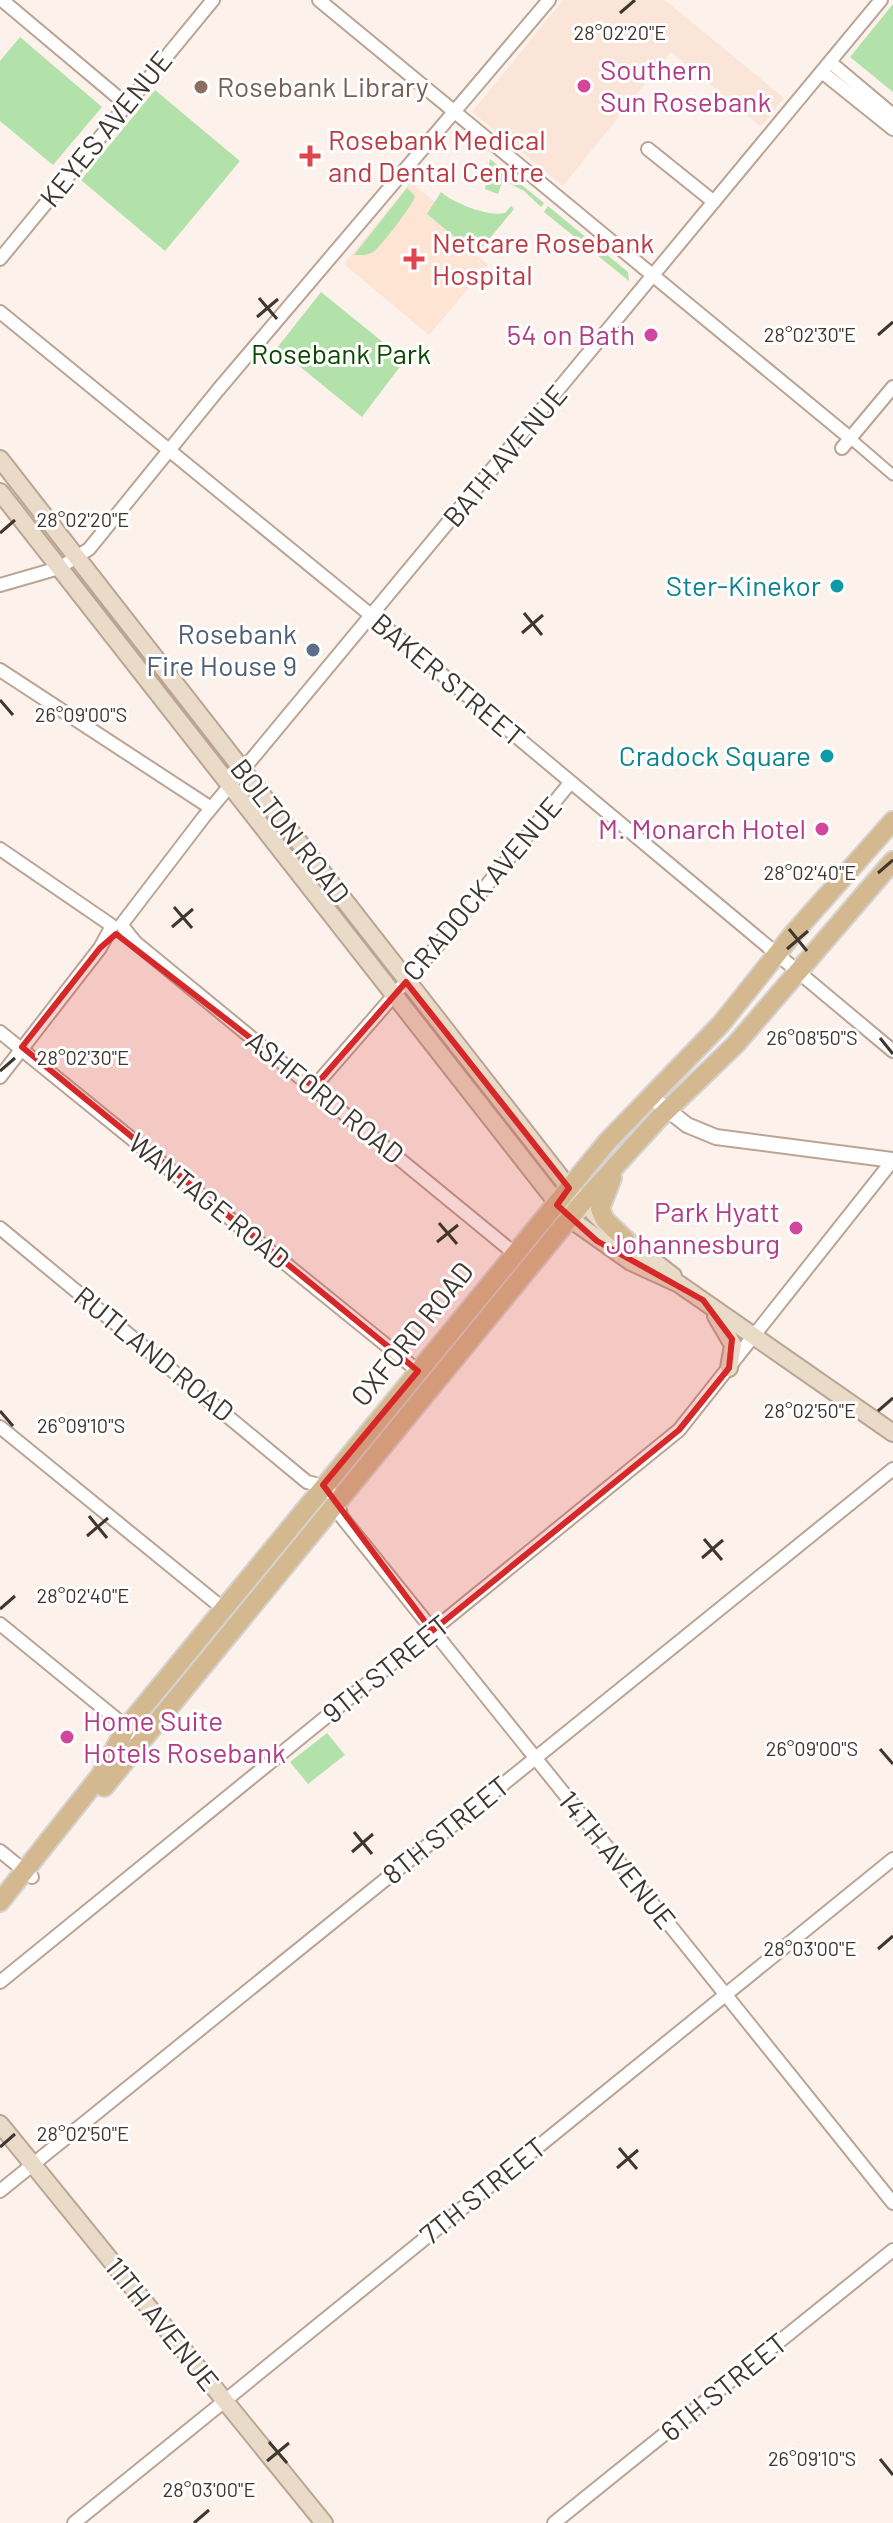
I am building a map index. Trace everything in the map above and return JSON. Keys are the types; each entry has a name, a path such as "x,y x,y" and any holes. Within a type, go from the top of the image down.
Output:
{"main road":[{"name":"BOLTON ROAD","path":"0,459 569,1188 582,1203 671,1274 679,1284"},
{"name":"BOLTON ROAD","path":"0,492 563,1211 631,1262 679,1284"},
{"name":"OXFORD ROAD","path":"228,1612 335,1510 563,1211 569,1188 650,1096 721,1024 776,955 893,821"},
{"name":"OXFORD ROAD","path":"0,1917 134,1733 228,1612 314,1488 418,1371 514,1253 563,1211 582,1203 667,1110 736,1044 893,861"},
{"path":"626,1155 600,1209 605,1220 626,1240"},
{"path":"679,1284 893,1433"},
{"path":"703,1300 732,1339 734,1353 729,1368"},
{"name":"OXFORD ROAD","path":"0,1902 29,1874"},
{"name":"11TH AVENUE","path":"0,2124 324,2523"}],"street":[{"path":"2,0 127,105"},
{"name":"KEYES AVENUE","path":"0,259 213,0"},
{"path":"319,0 846,443 893,475"},
{"path":"0,585 59,568 77,559 549,0"},
{"name":"BATH AVENUE","path":"0,1077 211,808 881,0"},
{"path":"826,67 893,115"},
{"path":"826,67 893,129"},
{"path":"648,149 714,202"},
{"name":"BAKER STREET","path":"0,312 372,616 893,1051"},
{"path":"846,443 893,387"},
{"path":"0,670 211,808"},
{"name":"CRADOCK AVENUE","path":"314,1087 406,982 570,783"},
{"name":"ASHFORD ROAD","path":"0,849 117,927 514,1253"},
{"name":"WANTAGE ROAD","path":"0,1032 418,1371"},
{"path":"650,1096 694,1129 730,1140 893,1160"},
{"name":"9TH STREET","path":"0,1982 679,1430 893,1160"},
{"name":"RUTLAND ROAD","path":"0,1228 314,1488 335,1510"},
{"path":"0,1427 228,1612"},
{"name":"8TH STREET","path":"0,2191 893,1469"},
{"name":"14TH AVENUE","path":"335,1510 893,2203"},
{"path":"0,1624 134,1733"},
{"path":"0,1851 29,1874"},
{"name":"7TH STREET","path":"74,2523 893,1859"},
{"name":"6TH STREET","path":"554,2523 893,2250"}],"highlighted area":[{"path":"116,934 314,1087 406,982 569,1188 557,1205 597,1241 703,1300 732,1339 729,1368 679,1430 432,1631 323,1485 418,1371 22,1047 100,948"}],"shaded area":[{"path":"563,0 665,0 784,98 761,127 671,52 563,186 472,112"},
{"name":"Netcare Rosebank Hospital","path":"411,182 436,203 427,214 488,265 429,335 344,264"}],"green space":[{"path":"893,4 893,92 850,57"},
{"path":"20,37 102,107 53,165 0,121 0,61"},
{"path":"155,90 240,161 165,251 81,180"},
{"path":"490,159 544,203 541,207 524,191 507,182 502,183 498,194 485,189"},
{"path":"407,188 415,196 389,234 373,252 354,255"},
{"path":"441,192 462,205 480,211 498,214 505,213 511,206 514,209 476,255 427,214"},
{"path":"548,206 628,272 629,281 544,212"},
{"name":"Rosebank Park","path":"321,292 405,360 362,417 277,348"},
{"path":"327,1733 345,1755 308,1784 290,1762"}],"place":[{"name":"Southern Sun Rosebank","path":"584,86"},
{"name":"Rosebank Library","path":"201,87"},
{"name":"Rosebank Medical and Dental Centre","path":"310,156"},
{"name":"Netcare Rosebank Hospital","path":"414,259"},
{"name":"54 on Bath","path":"651,335"},
{"name":"Ster-Kinekor","path":"837,586"},
{"name":"Rosebank Fire House 9","path":"313,650"},
{"name":"Cradock Square","path":"827,756"},
{"name":"M. Monarch Hotel","path":"822,829"},
{"name":"Park Hyatt Johannesburg","path":"796,1228"},
{"name":"Home Suite Hotels Rosebank","path":"67,1737"}]}
